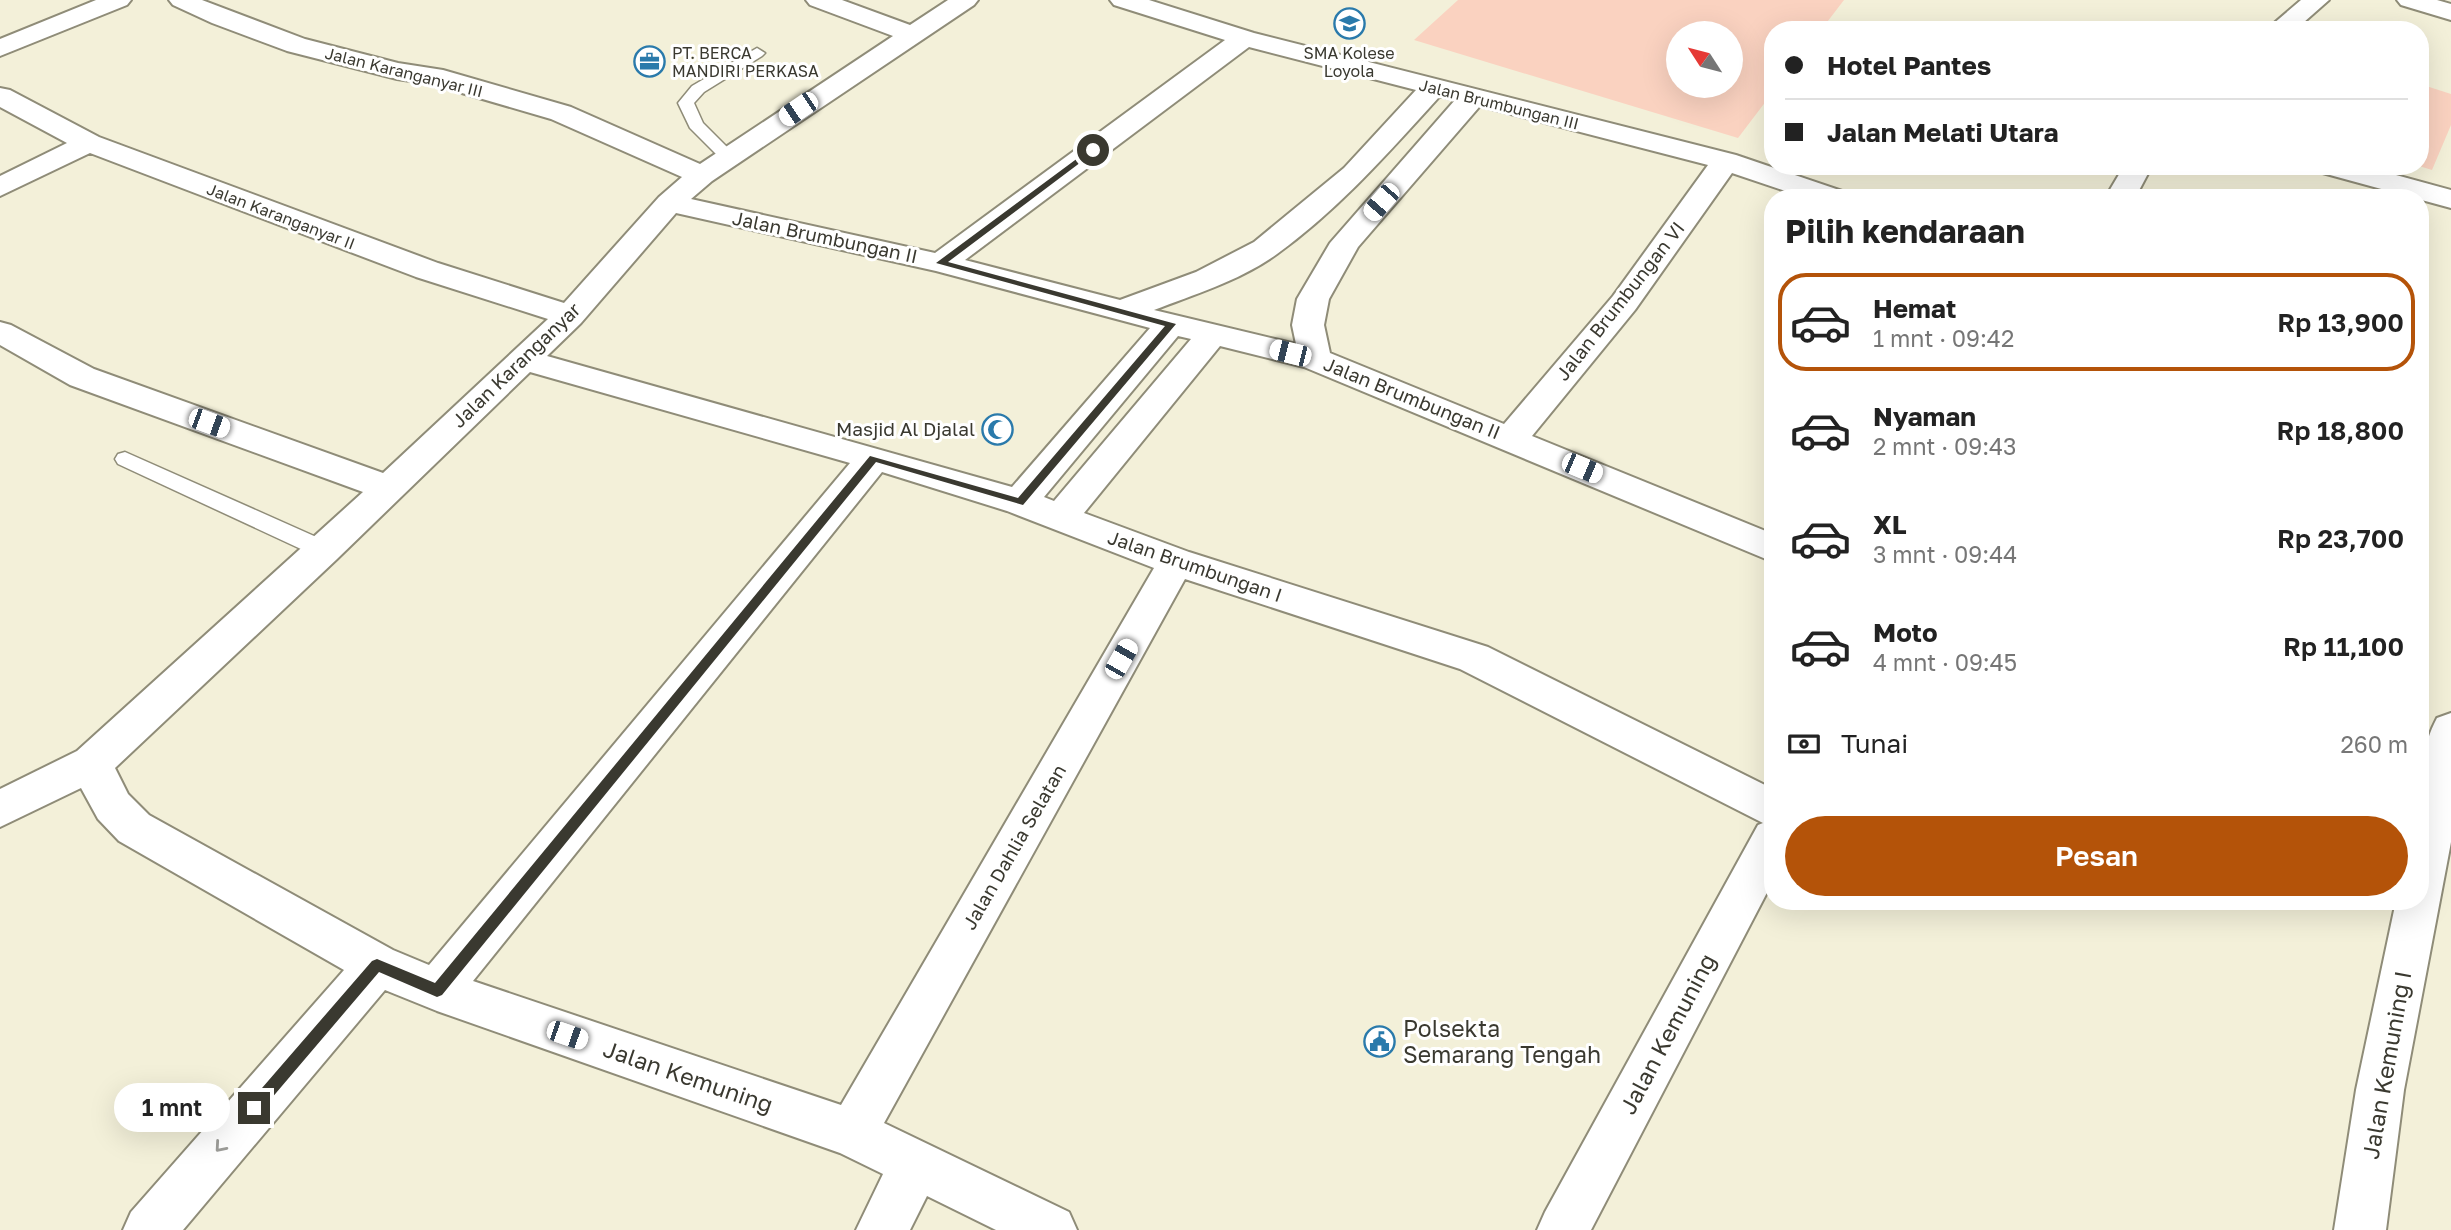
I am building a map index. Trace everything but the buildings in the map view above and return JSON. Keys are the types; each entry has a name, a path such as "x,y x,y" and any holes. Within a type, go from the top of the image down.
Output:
{"street":[{"path":"0,48 118,0"},
{"name":"Jalan Karanganyar III","path":"182,0 221,19 296,45 397,71 434,76 561,113 715,166"},
{"path":"820,0 911,34"},
{"name":"Jalan Karanganyar","path":"0,809 92,763 324,550 570,316 669,203 715,166 965,0"},
{"name":"Jalan Brumbungan III","path":"1123,0 1245,38 1432,88 1726,161 1764,174"},
{"path":"2290,21 2316,0"},
{"path":"2410,0 2451,12"},
{"path":"941,263 1245,38"},
{"path":"1121,311 1207,279 1265,248 1354,174 1432,88"},
{"name":"Jalan Karanganyar II","path":"0,96 89,143 427,270 570,316"},
{"path":"1315,359 1308,325 1313,299 1345,243 1472,97"},
{"path":"0,187 89,143"},
{"name":"Jalan Brumbungan VI","path":"1511,438 1624,303 1726,161"},
{"name":"Jalan Brumbungan III","path":"1767,175 1808,189"},
{"path":"2362,175 2414,189"},
{"path":"2429,193 2451,199"},
{"name":"Jalan Brumbungan II","path":"669,203 941,263 1315,359 1511,438 1764,545"},
{"path":"1020,502 1171,324"},
{"path":"0,332 82,377 387,488"},
{"path":"1060,518 1212,334"},
{"name":"Jalan Brumbungan I","path":"524,360 874,458 1020,502 1176,562 1474,658 1764,804"},
{"path":"1092,417 1133,430"},
{"path":"437,990 874,458"},
{"name":"Jalan Dahlia Selatan","path":"852,1133 1176,562"},
{"path":"2429,831 2442,745"},
{"name":"Jalan Kemuning","path":"92,763 102,793 120,816 134,828 377,965 437,990 852,1133 1051,1230"},
{"name":"Jalan Kemuning","path":"1563,1230 1764,855"},
{"name":"Jalan Kemuning I","path":"2360,1230 2380,1090 2416,910"},
{"path":"149,1230 377,965"},
{"path":"882,1230 916,1164"}],"lane":[{"path":"715,166 686,103 698,89 757,53"},
{"path":"125,459 324,550"}],"shaded area":[{"path":"1458,0 1844,0 1828,21 1764,21 1764,104 1738,138 1414,40"},
{"path":"2429,87 2451,94 2451,125 2432,170 2429,169"}],"place":[{"name":"SMA Kolese Loyola","path":"1349,24"},
{"name":"PT. BERCA MANDIRI PERKASA","path":"649,62"},
{"name":"Masjid Al Djalal","path":"998,429"},
{"name":"Polsekta Semarang Tengah","path":"1380,1042"}],"route":[{"path":"254,1108 377,965 437,990 874,458 1020,502 1171,324 941,263 1093,150"}]}
